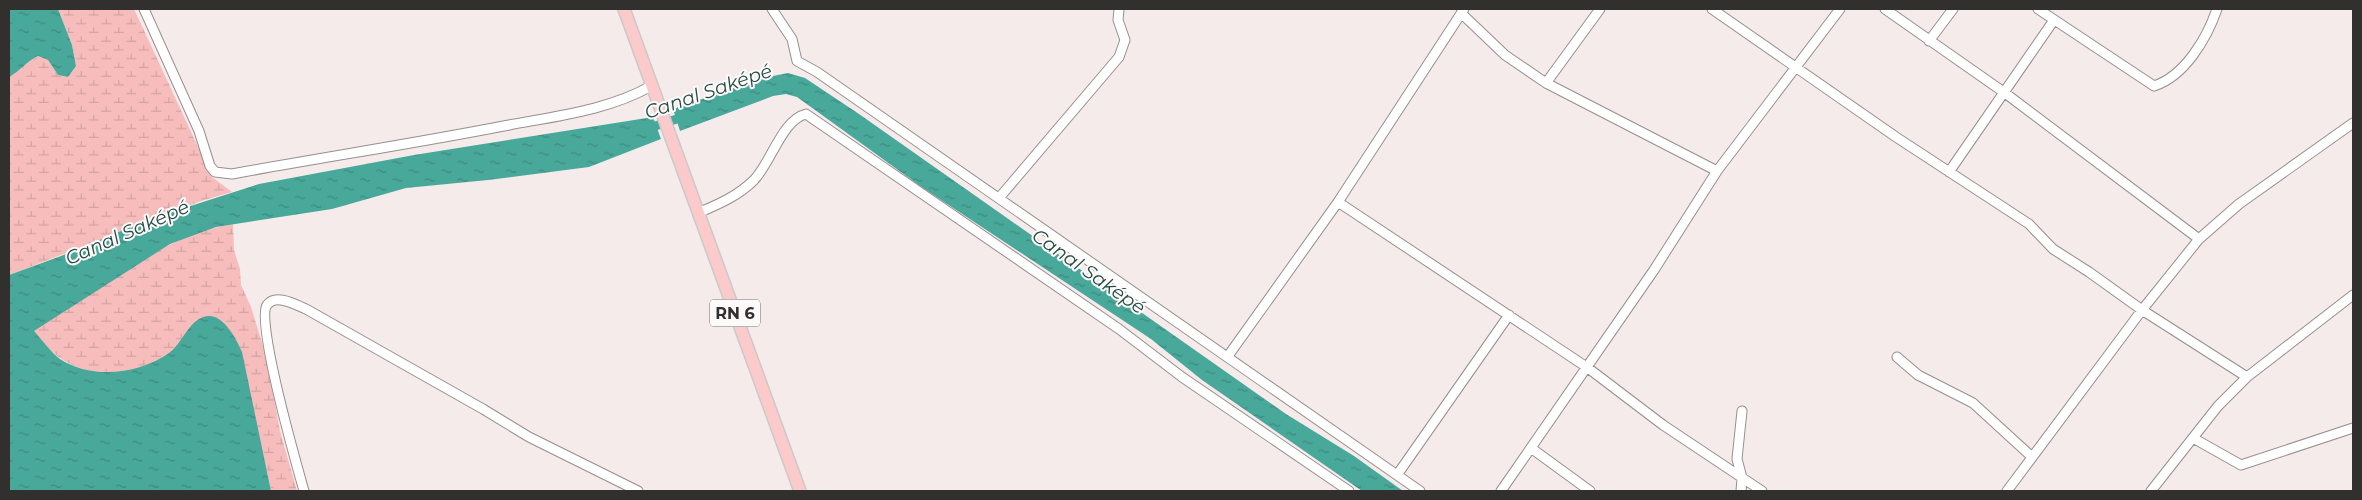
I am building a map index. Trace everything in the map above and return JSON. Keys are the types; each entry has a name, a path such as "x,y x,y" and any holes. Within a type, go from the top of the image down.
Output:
{"main road":[{"name":"RN 6","path":"624,9 800,491"}],"street":[{"path":"144,9 199,131 210,166 215,172 232,174 525,122 596,108 653,90"},
{"path":"772,9 792,39 797,61 817,72 1420,491"},
{"path":"999,198 1119,57 1125,40 1118,20 1119,9"},
{"path":"1546,83 1600,9"},
{"path":"1712,9 1751,38 2029,224 2053,249 2142,310 2247,377"},
{"path":"1501,491 1588,368 1654,270 1717,171 1840,9"},
{"path":"1884,9 2004,92 2199,239"},
{"path":"1929,41 1953,9"},
{"path":"2038,9 2154,86 2166,82 2177,73 2196,51 2216,9"},
{"path":"1228,356 1338,202 1462,11 1505,55 1546,83 1717,171"},
{"path":"1949,172 2054,20"},
{"path":"698,213 739,194 769,162 785,130 798,116 806,114 1044,277 1163,361 1182,377 1349,491"},
{"path":"2008,491 2142,310 2199,239 2239,204 2353,122"},
{"path":"1338,202 1588,368 1663,425 1762,491"},
{"path":"2152,491 2218,406 2247,377 2353,295"},
{"path":"304,491 281,408 271,357 264,313 267,305 272,301 288,301 306,309 483,408 529,437 638,491"},
{"path":"1397,475 1509,315"},
{"path":"1897,356 1918,375 1973,403 2032,457"},
{"path":"1741,491 1742,478 1737,458 1742,410"},
{"path":"2193,438 2241,465 2353,428"},
{"path":"1531,448 1590,491"},
{"path":"616,491 626,485"}],"green space":[{"path":"58,9 134,9 212,177 232,192 201,201 9,275 9,77 38,56 48,60 58,75 68,77 76,66 72,45"},
{"path":"233,224 234,250 240,269 241,285 251,307 267,359 280,431 297,491 271,491 267,471 200,319 169,353 144,366 115,372 86,370 73,365 56,355 33,331 104,283 155,252 207,230"}],"water":[{"path":"9,9 58,9 72,45 76,66 68,77 58,75 48,60 38,56 9,77"},
{"path":"788,73 805,78 859,114 1286,414 1354,456 1403,491 1362,491 1202,380 1151,339 923,188 797,97 786,94 773,96 680,131 673,109 763,78"},
{"path":"653,117 661,139 589,167 406,188 332,209 216,227 170,244 34,331 60,359 73,366 86,370 115,372 144,366 169,353 199,319 207,316 220,320 236,339 242,352 271,491 9,491 9,275 61,256 150,219 259,184 414,155"}],"waterway":[{"name":"Canal Saképé","path":"646,129 686,116"}]}
